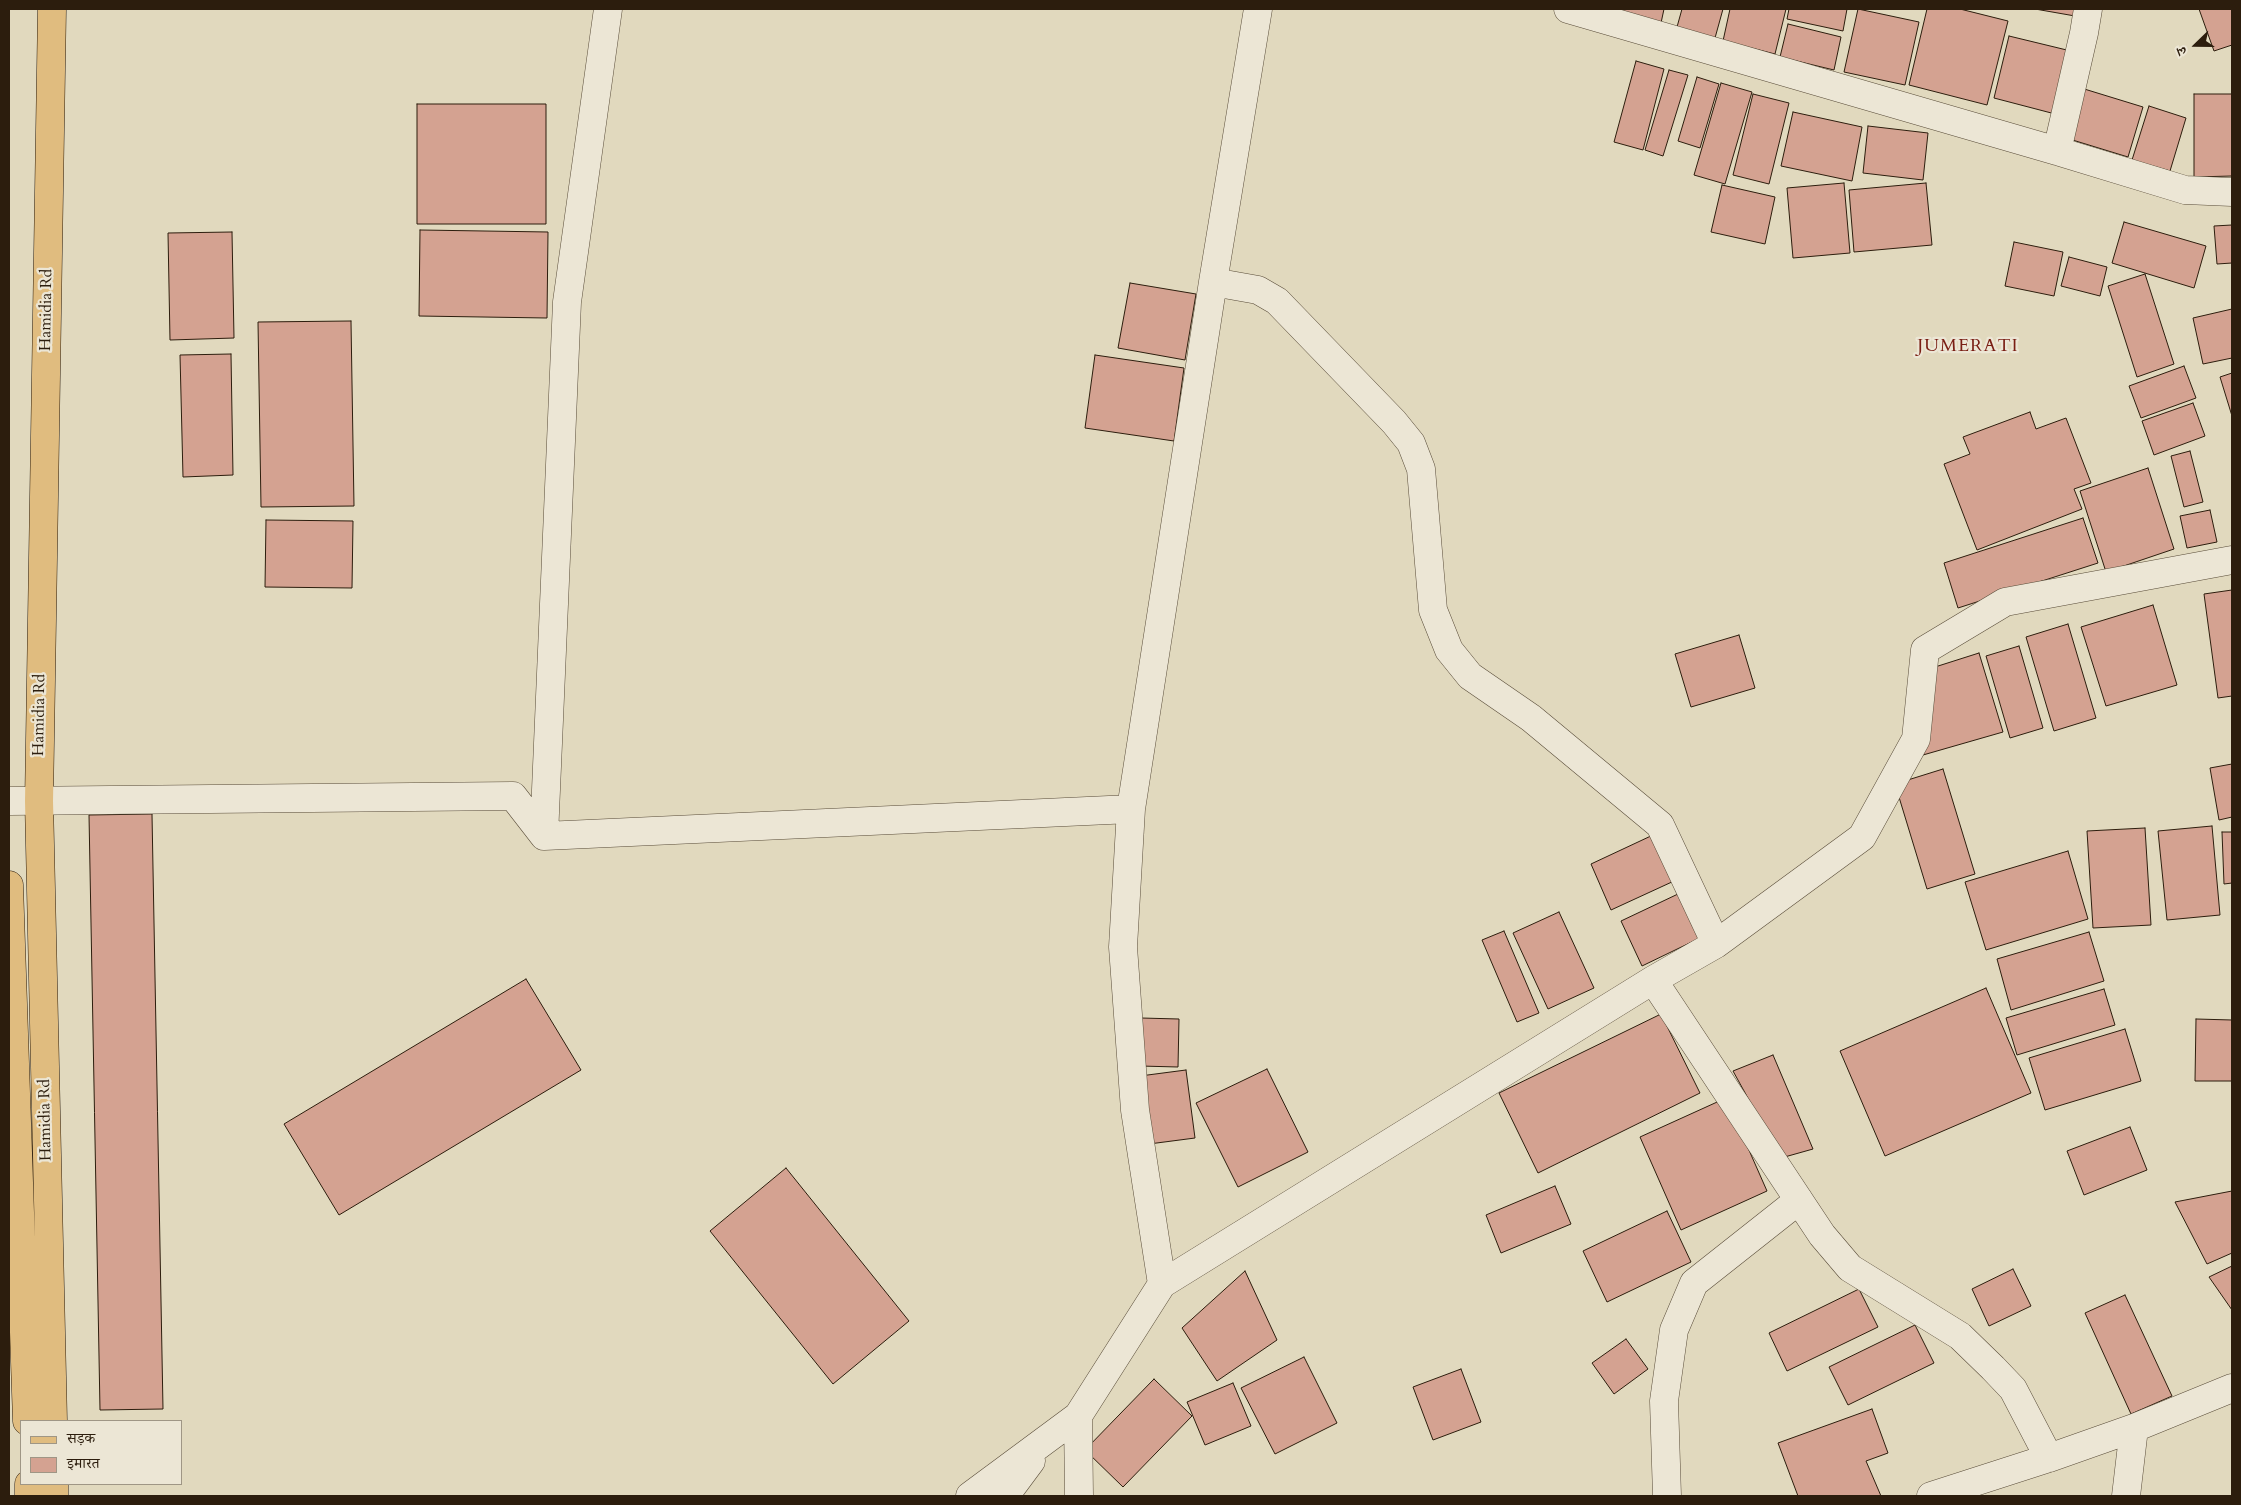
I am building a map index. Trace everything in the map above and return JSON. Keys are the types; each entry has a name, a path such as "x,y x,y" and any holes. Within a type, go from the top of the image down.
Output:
{"main road":[{"name":"Hamidia Rd","path":"52,9 39,800 52,1420"},
{"name":"Hamidia Rd","path":"9,885 28,1420"}],"street":[{"path":"544,836 567,302 608,9"},
{"path":"1162,1284 1135,1110 1123,946 1131,809 1213,282 1258,9"},
{"path":"1568,9 2185,190 2232,192"},
{"path":"2057,151 2088,9"},
{"path":"1213,282 1258,290 1277,302 1394,422 1410,443 1421,469 1433,610 1449,650 1470,676 1531,718 1660,825 1716,944"},
{"path":"970,1496 1044,1444 1078,1416 1162,1284 1653,980 1716,944 1862,837 1916,739 1925,650 2005,602 2232,560"},
{"path":"9,801 513,796 544,836"},
{"path":"544,836 1131,809"},
{"path":"1653,980 1822,1235 1850,1268 1960,1336 1993,1368 2013,1390 2049,1458"},
{"path":"1667,1496 1664,1401 1674,1330 1694,1283 1799,1200"},
{"path":"1930,1496 2049,1458 2134,1428 2232,1388"},
{"path":"1078,1416 1079,1496"},
{"path":"2126,1496 2134,1428"},
{"path":"1006,1496 1044,1444"}],"building":[{"path":"1624,9 1664,9 1661,23 1623,14"},
{"path":"1682,9 1723,9 1715,38 1677,27"},
{"path":"1730,9 1786,9 1775,54 1723,41"},
{"path":"1789,9 1847,9 1843,31 1787,19"},
{"path":"1858,9 1919,22 1905,85 1844,72"},
{"path":"1927,9 1960,9 2008,21 1987,105 1909,85"},
{"path":"2035,9 2076,9 2075,16"},
{"path":"2199,9 2232,9 2232,45 2214,51"},
{"path":"1788,24 1841,37 1834,70 1780,57"},
{"path":"2009,36 2075,52 2059,115 1994,98"},
{"path":"1636,61 1664,69 1643,150 1614,142"},
{"path":"1669,70 1688,75 1663,156 1645,150"},
{"path":"1697,77 1719,84 1700,148 1678,141"},
{"path":"1721,83 1752,92 1725,184 1694,175"},
{"path":"2081,88 2143,107 2128,157 2066,138"},
{"path":"1753,94 1789,103 1769,184 1733,175"},
{"path":"2194,94 2232,94 2232,176 2194,177"},
{"path":"417,104 546,104 546,224 417,224"},
{"path":"2149,106 2186,118 2170,171 2132,160"},
{"path":"1793,112 1862,127 1852,181 1781,166"},
{"path":"1868,126 1928,133 1923,180 1863,173"},
{"path":"1844,183 1850,253 1793,258 1787,188"},
{"path":"1926,183 1932,245 1854,252 1849,190"},
{"path":"1722,185 1775,197 1765,244 1711,232"},
{"path":"2124,222 2206,246 2194,288 2112,263"},
{"path":"2232,225 2232,263 2217,264 2214,226"},
{"path":"420,230 548,232 547,318 419,316"},
{"path":"232,232 234,338 170,340 168,233"},
{"path":"2014,242 2063,252 2054,296 2005,286"},
{"path":"2069,257 2107,267 2100,296 2061,286"},
{"path":"2145,274 2174,364 2137,377 2108,286"},
{"path":"1130,283 1196,294 1185,360 1118,348"},
{"path":"2232,309 2232,358 2203,364 2193,318"},
{"path":"351,321 354,506 261,507 258,322"},
{"path":"231,354 233,475 183,477 180,355"},
{"path":"1095,355 1184,368 1174,441 1085,428"},
{"path":"2184,366 2196,398 2141,418 2129,386"},
{"path":"2232,373 2232,416 2220,377"},
{"path":"2193,403 2205,436 2154,455 2142,421"},
{"path":"2030,412 2036,429 2066,418 2091,483 2074,489 2082,509 1977,550 1944,464 1970,454 1963,437"},
{"path":"2190,451 2203,502 2184,507 2171,456"},
{"path":"2148,468 2174,549 2106,572 2080,491"},
{"path":"2210,510 2217,542 2187,548 2180,516"},
{"path":"2083,518 2098,563 1958,608 1944,563"},
{"path":"266,520 353,521 352,588 265,587"},
{"path":"2232,590 2232,696 2218,698 2204,594"},
{"path":"2153,605 2177,685 2106,706 2081,627"},
{"path":"2068,624 2096,718 2054,731 2026,637"},
{"path":"1739,635 1755,688 1691,707 1675,654"},
{"path":"2019,646 2043,728 2010,738 1986,656"},
{"path":"1979,653 2003,732 1923,755 1935,667"},
{"path":"2232,764 2232,817 2219,820 2210,768"},
{"path":"1943,769 1975,874 1927,889 1895,784"},
{"path":"152,814 163,1409 100,1410 89,815"},
{"path":"2212,826 2220,915 2167,920 2158,831"},
{"path":"2145,828 2151,925 2093,928 2087,831"},
{"path":"2222,832 2232,832 2232,883 2224,884"},
{"path":"1653,835 1674,881 1611,910 1591,864"},
{"path":"2068,851 2088,919 1986,950 1965,882"},
{"path":"1678,894 1700,938 1642,966 1621,921"},
{"path":"1559,912 1594,988 1548,1009 1513,933"},
{"path":"1504,931 1539,1013 1517,1022 1482,940"},
{"path":"2089,932 2104,981 2011,1010 1997,959"},
{"path":"526,979 581,1070 339,1215 284,1124"},
{"path":"1986,988 2031,1093 1885,1156 1840,1051"},
{"path":"2104,989 2115,1025 2017,1055 2006,1018"},
{"path":"1661,1014 1700,1093 1538,1173 1499,1093"},
{"path":"1141,1018 1179,1019 1178,1067 1140,1066"},
{"path":"2196,1019 2232,1020 2232,1081 2195,1081"},
{"path":"2125,1029 2141,1081 2045,1110 2029,1058"},
{"path":"1773,1055 1813,1149 1781,1158 1733,1071"},
{"path":"1267,1069 1308,1152 1238,1187 1196,1103"},
{"path":"1186,1070 1195,1138 1149,1144 1140,1076"},
{"path":"1726,1098 1767,1191 1681,1230 1640,1137"},
{"path":"2130,1127 2147,1170 2084,1195 2067,1151"},
{"path":"786,1168 909,1321 833,1384 710,1231"},
{"path":"1555,1186 1571,1224 1501,1253 1486,1215"},
{"path":"2232,1191 2232,1253 2207,1264 2175,1202"},
{"path":"1667,1211 1691,1262 1607,1302 1583,1251"},
{"path":"2232,1266 2232,1310 2209,1277"},
{"path":"2013,1269 2031,1306 1989,1326 1972,1289"},
{"path":"1245,1271 1277,1340 1217,1381 1182,1328"},
{"path":"1859,1289 1878,1327 1787,1371 1769,1333"},
{"path":"2125,1295 2172,1396 2131,1414 2085,1313"},
{"path":"1915,1325 1934,1363 1848,1405 1829,1367"},
{"path":"1626,1339 1648,1369 1614,1394 1592,1363"},
{"path":"1304,1357 1337,1423 1275,1454 1241,1388"},
{"path":"1461,1369 1481,1422 1433,1440 1413,1387"},
{"path":"1154,1379 1192,1416 1123,1487 1085,1450"},
{"path":"1233,1383 1251,1426 1205,1445 1187,1402"},
{"path":"1872,1409 1888,1453 1866,1461 1881,1496 1798,1496 1778,1443"}],"district":[{"name":"JUMERATI","path":"1968,347"}]}
